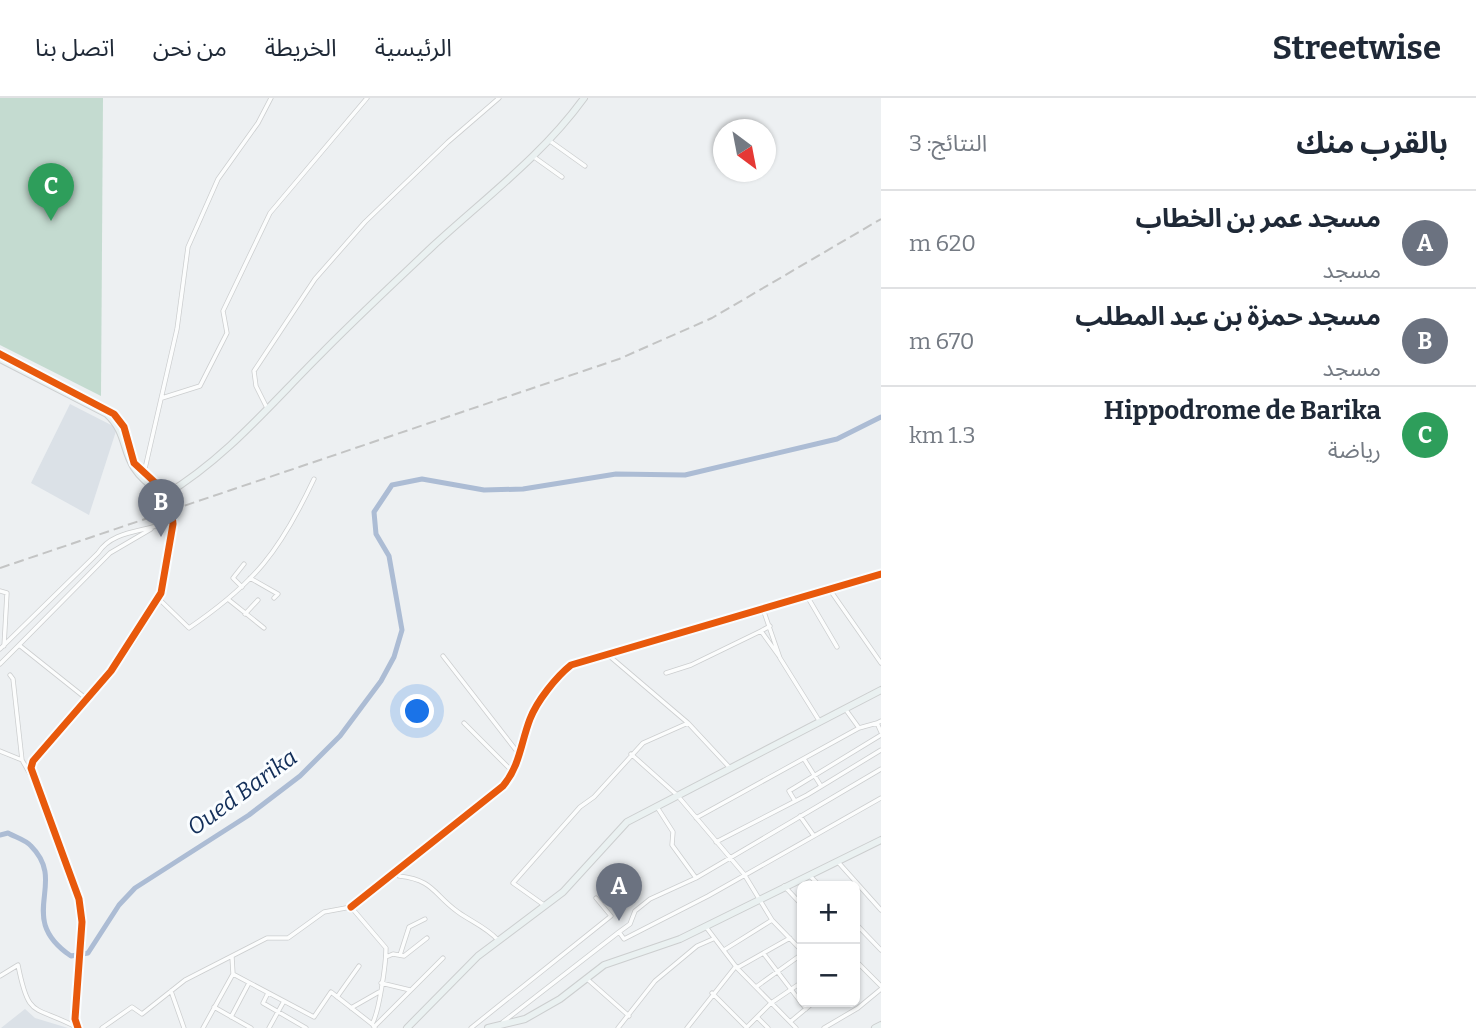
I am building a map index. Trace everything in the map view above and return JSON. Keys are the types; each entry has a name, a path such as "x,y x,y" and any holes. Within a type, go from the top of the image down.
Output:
{"street":[{"path":"143,476 182,303 188,247 218,179 258,123 271,98"},
{"path":"162,398 200,386 227,333 223,311 270,214 367,98"},
{"path":"268,410 256,386 254,370 315,279 365,222 448,142 499,98"},
{"path":"165,494 209,467 320,355 434,246 534,157 584,98"},
{"path":"550,141 585,166"},
{"path":"534,157 562,177"},
{"path":"0,354 114,414 124,427 133,460 143,476"},
{"path":"0,359 110,416 119,428 130,466 165,494 171,507 172,520 168,558 159,599 137,634 88,700 33,761 31,776"},
{"path":"159,599 189,628 229,600 277,551 314,479"},
{"path":"0,664 110,553 152,528 172,520"},
{"path":"2,648 98,553 106,541 139,528 152,528"},
{"path":"242,587 233,578 244,564"},
{"path":"102,1028 132,1007 142,1014 172,989 267,938 288,938 324,912 351,906 490,798 514,773 531,716 561,672 571,665 881,574"},
{"path":"250,578 278,594 274,598"},
{"path":"830,589 881,663"},
{"path":"0,591 7,593 2,648"},
{"path":"807,596 837,647"},
{"path":"229,600 264,628"},
{"path":"244,614 258,600"},
{"path":"763,609 780,657"},
{"path":"666,673 691,665 770,626"},
{"path":"761,631 820,722"},
{"path":"768,640 775,637"},
{"path":"19,645 88,700"},
{"path":"607,654 688,723 730,768"},
{"path":"443,656 520,754"},
{"path":"10,675 13,679 22,760 76,884 82,922 75,1019 78,1028"},
{"path":"407,1028 463,970 576,878 620,827 655,806 881,690"},
{"path":"845,709 859,728"},
{"path":"696,818 859,728 879,722 881,733 789,791 795,801"},
{"path":"464,723 514,773"},
{"path":"544,905 513,883 643,743 688,723"},
{"path":"0,751 22,760"},
{"path":"716,842 795,801 881,751"},
{"path":"631,754 677,795 744,874 772,920 797,947"},
{"path":"804,759 821,786"},
{"path":"504,1026 630,924 635,911 650,899 696,878 728,856 881,769"},
{"path":"619,932 624,939 881,798"},
{"path":"655,806 671,829 672,845 696,878"},
{"path":"800,816 814,836"},
{"path":"488,1028 525,1020 604,965 680,939 783,885 881,840"},
{"path":"836,860 881,910"},
{"path":"393,872 399,877 409,876 436,889 457,912 486,928 498,940"},
{"path":"807,874 815,881"},
{"path":"783,885 797,900"},
{"path":"471,1028 611,916 596,898"},
{"path":"351,906 381,941 386,957 379,992 379,1014 374,1026"},
{"path":"400,955 410,927 425,919"},
{"path":"723,951 772,920"},
{"path":"705,926 736,967 796,1028"},
{"path":"860,927 881,950"},
{"path":"386,957 410,952 426,938"},
{"path":"687,1028 712,993 736,967 790,938"},
{"path":"618,1028 655,981 697,946 713,939"},
{"path":"764,954 806,1009"},
{"path":"202,1028 233,974 232,956"},
{"path":"756,987 797,957"},
{"path":"374,1026 443,958"},
{"path":"0,976 18,965 24,998 36,1010 78,1028"},
{"path":"824,1028 858,1008 881,987 860,965"},
{"path":"337,997 359,966"},
{"path":"233,974 314,1017 331,992 374,1026"},
{"path":"586,978 629,1016"},
{"path":"231,1017 249,983"},
{"path":"381,984 410,990"},
{"path":"712,993 747,1028 771,1003 797,986"},
{"path":"172,989 171,995 184,1028"},
{"path":"351,1008 379,992"},
{"path":"268,993 263,1003 306,1028"},
{"path":"269,1028 284,1001"},
{"path":"214,1007 251,1028"},
{"path":"790,1022 808,1007"},
{"path":"757,1017 768,1028"},
{"path":"758,1028 763,1023"},
{"path":"875,1028 881,1025"}],"shaded area":[{"path":"70,404 117,428 89,515 31,483"},
{"path":"25,1009 35,1018 68,1028 1,1028"}],"green space":[{"path":"0,98 103,98 101,396 0,345"}],"waterway":[{"name":"Oued Barika","path":"0,835 8,833 26,842 41,860 45,874 43,914 46,928 54,942 71,956 88,953 119,905 135,888 249,815 300,776 340,736 381,681 394,657 402,630 389,556 376,534 374,512 392,485 422,479 484,490 523,489 616,474 685,475 837,439 881,417"}],"railway":[{"path":"0,568 619,359 712,318 881,219"}],"cycle path":[{"path":"0,354 114,414 124,427 134,463 161,488 171,507 173,524 161,593 111,671 33,761 31,768 79,899 82,922 75,1019 78,1028"},
{"path":"351,907 503,786 517,762 537,705 571,665 881,574"}],"place":[{"name":"Hippodrome de Barika","path":"51,221"},
{"name":"مسجد حمزة بن عبد المطلب","path":"161,537"},
{"name":"مسجد عمر بن الخطاب","path":"619,921"}]}
